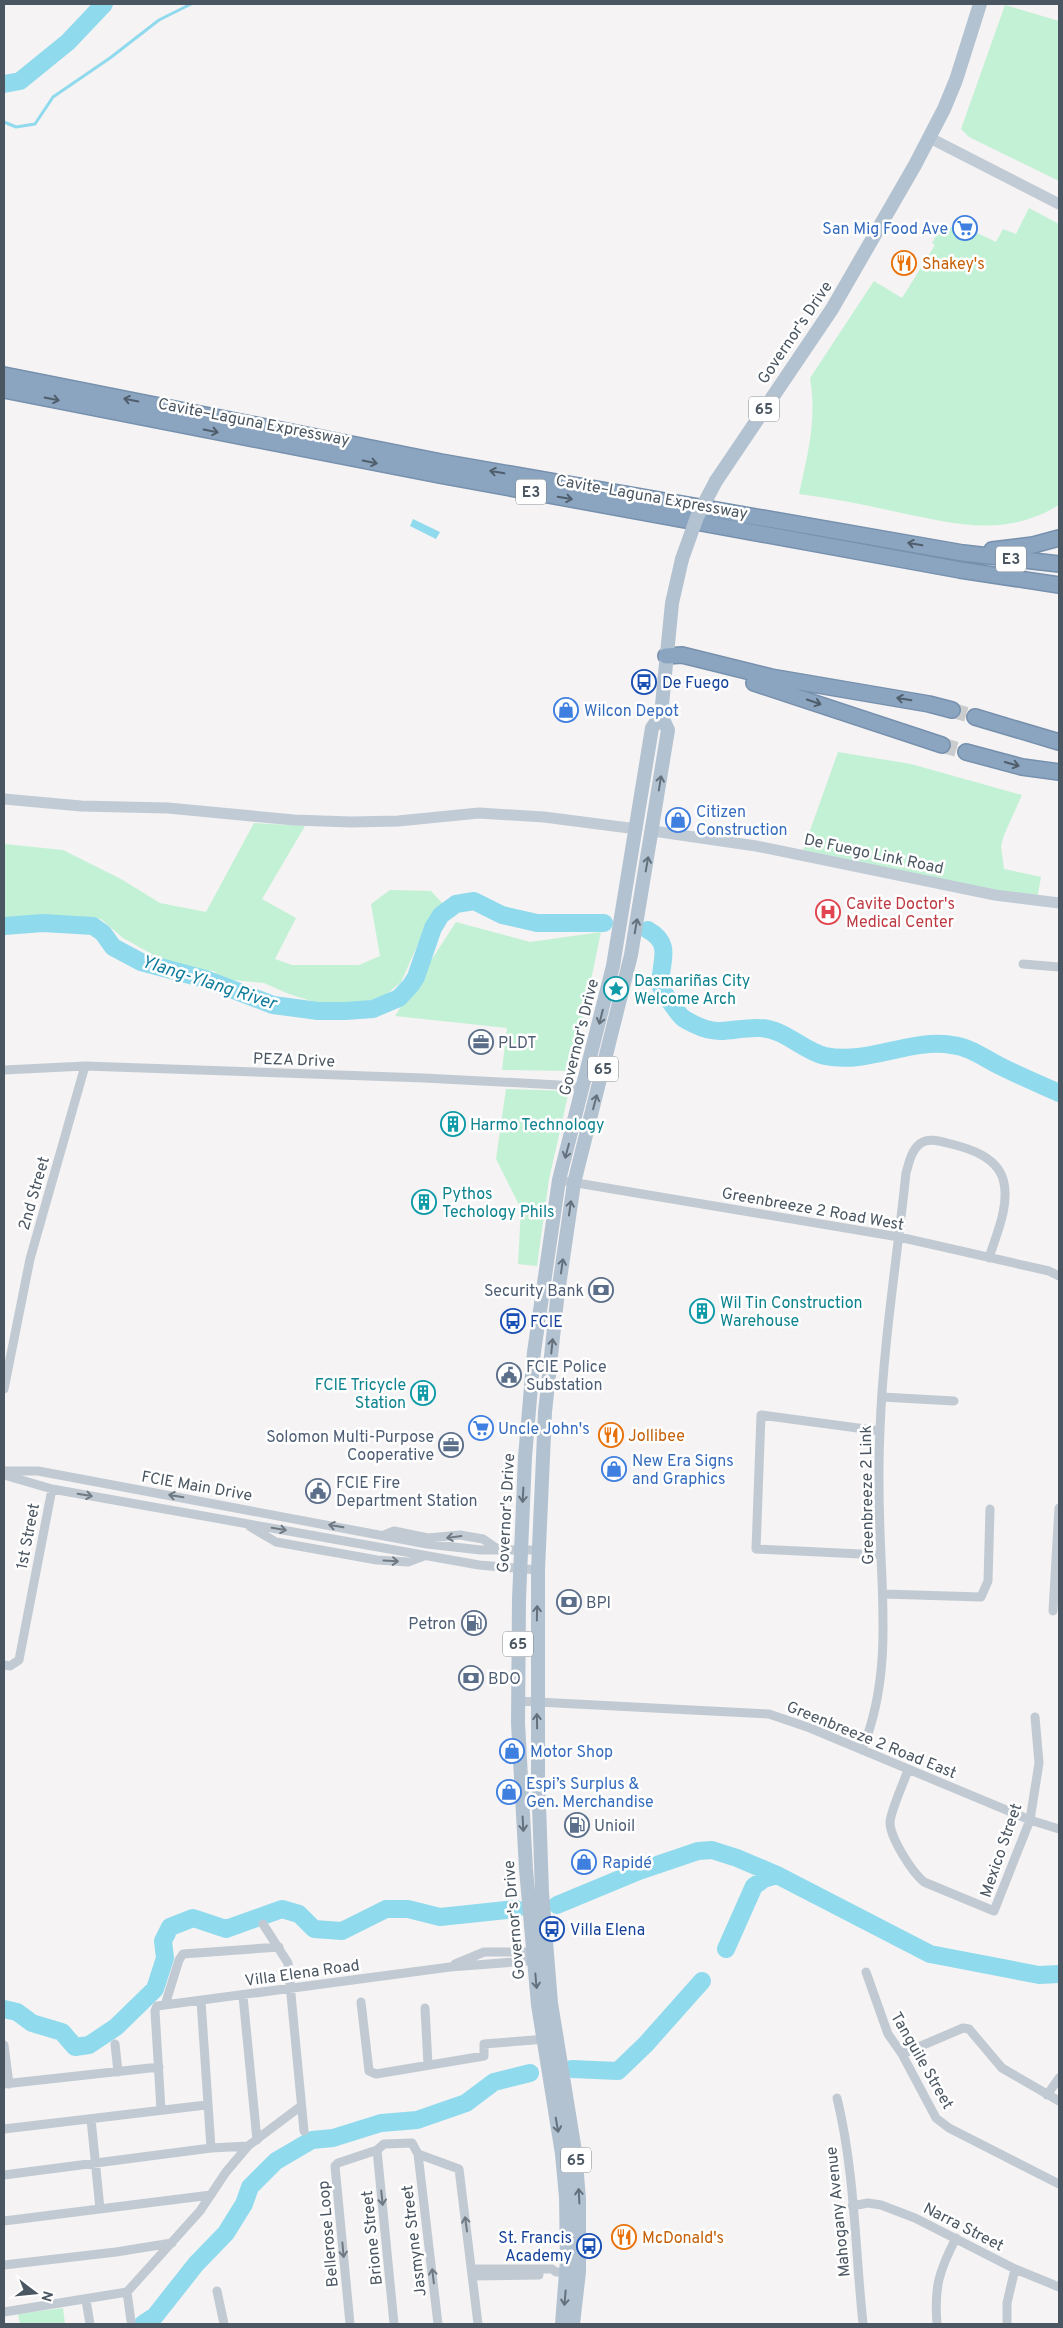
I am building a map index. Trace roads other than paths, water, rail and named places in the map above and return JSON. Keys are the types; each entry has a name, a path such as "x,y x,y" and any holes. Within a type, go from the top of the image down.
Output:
{"highway":[{"name":"Cavite–Laguna Expressway","path":"4,375 441,462 963,553 1059,564"},
{"name":"Cavite–Laguna Expressway","path":"4,390 439,475 960,570 1059,585"},
{"path":"963,553 1017,548 1059,538"},
{"path":"666,656 682,655 771,677 929,704 952,710"},
{"path":"666,656 681,664 768,686 942,745"},
{"path":"976,717 1059,742"},
{"path":"966,752 1022,767 1059,772"}],"main road":[{"name":"Governor's Drive","path":"562,2324 567,2272 567,2215 563,2161 540,1955 530,1924 518,1701 521,1545 534,1352 559,1180 584,1088 616,953 652,728 661,715 672,603 682,559 697,518 716,481 832,309 930,138 960,70 980,4"},
{"name":"Governor's Drive","path":"540,1955 545,1923 542,1892 536,1701 538,1545 545,1412 557,1300 574,1183 631,956 653,832 668,730 661,715"},
{"path":"521,1545 538,1545"},
{"name":"Governor's Drive","path":"567,2272 573,2324"}],"street":[{"path":"930,138 1059,204"},
{"path":"4,799 81,806 168,808 294,820 398,821 479,813 544,817 637,830"},
{"name":"De Fuego Link Road","path":"653,832 756,846 986,893 1059,903"},
{"path":"1023,964 1059,967"},
{"name":"PEZA Drive","path":"4,1070 85,1066 424,1078 584,1088"},
{"name":"2nd Street","path":"4,1389 30,1260 85,1066"},
{"path":"899,1237 906,1174 912,1154 921,1143 931,1140 967,1148 981,1154 995,1165 1004,1181 1005,1194 1002,1218 989,1258"},
{"name":"Greenbreeze 2 Road West","path":"559,1180 899,1237 1049,1271 1059,1276"},
{"name":"Greenbreeze 2 Link","path":"862,1750 872,1726 881,1682 883,1594 880,1431 899,1237"},
{"path":"882,1397 954,1401"},
{"path":"880,1431 761,1416 756,1549 881,1555"},
{"name":"FCIE Main Drive","path":"4,1470 38,1471 384,1536 394,1531 428,1538 460,1535 483,1540 500,1550 521,1545"},
{"name":"FCIE Main Drive","path":"4,1475 52,1489 425,1556 499,1569 538,1570"},
{"name":"1st Street","path":"4,1665 10,1666 19,1660 52,1489"},
{"path":"1053,1611 1059,1508"},
{"path":"883,1594 981,1597 988,1581 990,1509"},
{"name":"FCIE Main Drive","path":"244,1523 276,1542 285,1544 389,1562 408,1562 425,1556"},
{"name":"Greenbreeze 2 Road East","path":"518,1701 769,1714 810,1728 1030,1820 1059,1829"},
{"name":"Mexico Street","path":"908,1770 890,1822 894,1836 915,1875 924,1882 994,1911 1030,1820 1038,1763 1035,1717"},
{"path":"263,1924 288,1963 304,2132"},
{"path":"161,2110 156,2011 161,2006 183,1954 279,1947"},
{"name":"Villa Elena Road","path":"161,2006 450,1967 484,1952 527,1952 540,1955"},
{"name":"Tanguile Street","path":"866,1972 888,2034 902,2054 936,2118 965,2136 1059,2184"},
{"path":"243,1996 257,2140"},
{"path":"201,2001 206,2105 211,2148"},
{"path":"362,2002 369,2071 372,2073 484,2056 484,2044 549,2039"},
{"path":"425,2008 428,2065"},
{"path":"902,2054 962,2028 968,2030 1002,2068 1059,2101"},
{"path":"114,2044 118,2072"},
{"path":"4,2045 6,2084 159,2067"},
{"path":"1047,2095 1059,2078"},
{"name":"Mahogany Avenue","path":"837,2098 844,2125 863,2324"},
{"path":"4,2129 206,2105"},
{"path":"4,2312 127,2292 172,2243 248,2146 301,2106"},
{"path":"90,2119 100,2209"},
{"name":"Bellerose Loop","path":"350,2324 336,2166 338,2163 377,2150 384,2144 412,2143 418,2154 459,2169 478,2324"},
{"path":"4,2175 211,2148 248,2146"},
{"name":"Brione Street","path":"377,2150 394,2324"},
{"name":"Jasmyne Street","path":"418,2154 438,2324"},
{"path":"4,2221 211,2195"},
{"name":"Narra Street","path":"852,2206 868,2203 881,2205 915,2218 1015,2269 1059,2287"},
{"path":"937,2324 936,2292 941,2267 956,2238"},
{"path":"4,2265 116,2252 172,2243"},
{"path":"1007,2324 1007,2303 1015,2269"},
{"path":"473,2272 552,2275 567,2272"},
{"path":"127,2292 131,2321"},
{"path":"217,2292 224,2324"},
{"path":"86,2300 90,2324"}],"water":[{"path":"413,519 440,532 436,539 410,526"}],"waterway":[{"path":"4,84 20,81 68,42 104,4"},
{"path":"4,122 16,127 35,124 53,97 110,58 159,20 191,4"},
{"name":"Ylang-Ylang River","path":"4,926 43,923 93,926 103,933 113,947 141,962 205,979 273,1005 318,1011 345,1011 373,1009 399,998 416,977 433,928 441,915 456,904 474,901 502,915 537,923 604,923"},
{"name":"Ylang-Ylang River","path":"648,930 661,942 663,949 662,989 683,1018 705,1029 720,1031 750,1028 768,1029 785,1036 809,1050 825,1056 841,1058 873,1055 920,1045 959,1046 1059,1093"},
{"path":"557,1905 639,1871 698,1851 712,1850 737,1858 777,1875 930,1954 1039,1975 1059,1974"},
{"path":"726,1949 754,1886 764,1879 777,1875"},
{"path":"4,2009 17,2012 32,2023 62,2032 75,2047 89,2045 116,2027 155,1989 165,1958 163,1941 170,1927 193,1918 226,1929 282,1909 299,1914 314,1929 342,1931 386,1909 408,1909 440,1917 516,1909"},
{"path":"572,2069 618,2071 646,2044 702,1981"},
{"path":"143,2324 155,2316 196,2264 226,2233 244,2204 250,2187 276,2161 312,2140 333,2138 381,2123 417,2120 466,2103 494,2082 530,2073"}],"tunnel":[{"path":"952,710 975,717"},
{"path":"942,745 966,752"}],"place":[{"name":"San Mig Food Ave","path":"965,228"},
{"name":"Shakey's","path":"904,263"},
{"name":"De Fuego","path":"644,682"},
{"name":"Wilcon Depot","path":"566,710"},
{"name":"Citizen Construction","path":"678,820"},
{"name":"Cavite Doctor's Medical Center","path":"828,912"},
{"name":"Dasmariñas City Welcome Arch","path":"616,989"},
{"name":"PLDT","path":"481,1042"},
{"name":"Harmo Technology","path":"453,1124"},
{"name":"Pythos Techology Phils","path":"424,1202"},
{"name":"Security Bank","path":"601,1290"},
{"name":"Wil Tin Construction Warehouse","path":"702,1311"},
{"name":"FCIE","path":"513,1321"},
{"name":"FCIE Police Substation","path":"509,1375"},
{"name":"FCIE Tricycle Station","path":"423,1393"},
{"name":"Uncle John's","path":"481,1428"},
{"name":"Jollibee","path":"611,1435"},
{"name":"Solomon Multi-Purpose Cooperative","path":"451,1445"},
{"name":"New Era Signs and Graphics","path":"614,1469"},
{"name":"FCIE Fire Department Station","path":"318,1491"},
{"name":"BPI","path":"569,1602"},
{"name":"Petron","path":"474,1623"},
{"name":"BDO","path":"471,1678"},
{"name":"Motor Shop","path":"512,1751"},
{"name":"Espi’s Surplus & Gen. Merchandise","path":"509,1792"},
{"name":"Unioil","path":"577,1825"},
{"name":"Rapidé","path":"584,1862"},
{"name":"Villa Elena","path":"552,1929"},
{"name":"McDonald's","path":"624,2237"},
{"name":"St. Francis Academy","path":"589,2246"}]}
